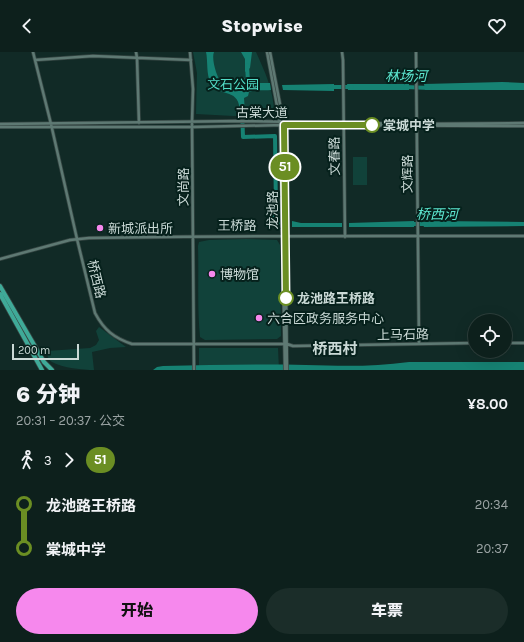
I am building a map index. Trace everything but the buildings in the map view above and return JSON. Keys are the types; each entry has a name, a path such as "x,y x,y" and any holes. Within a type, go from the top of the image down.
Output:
{"highway":[{"path":"0,286 44,362 52,370"},
{"path":"0,294 42,370"}],"street":[{"name":"桥西路","path":"33,52 52,125 95,312 101,324 110,334 120,340 132,344 286,344"},
{"path":"136,52 139,123"},
{"name":"文尚路","path":"190,52 193,89 194,370"},
{"name":"龙池路","path":"269,52 282,124 286,370"},
{"name":"文春路","path":"342,52 344,91 343,124 345,237"},
{"name":"文辉路","path":"416,52 419,344"},
{"path":"35,60 93,56 191,60"},
{"name":"古棠大道","path":"0,126 192,122 524,126"},
{"name":"古棠大道","path":"417,125 524,123"},
{"name":"古棠大道","path":"52,125 193,127 282,124"},
{"name":"王桥路","path":"0,259 77,239 193,236 524,236"},
{"name":"上马石路","path":"286,344 292,346 468,343"},
{"path":"512,343 524,343"}],"green space":[{"name":"文石公园","path":"193,52 256,52 271,89 274,113 234,116 196,114 197,73"},
{"path":"353,157 367,157 367,185 353,185"},
{"path":"209,240 277,240 280,245 281,336 277,339 205,340 200,337 199,326 199,242"},
{"path":"99,327 126,347 110,348 92,352 94,370 61,366 49,359 47,351 90,348 96,345 99,340 96,331"},
{"path":"199,348 278,348 279,370 199,370"}],"shaded area":[{"path":"206,52 214,52 213,59 216,73 222,84 225,86 234,89 239,87 245,78 250,78 258,83 270,83 271,90 257,90 249,92 248,96 244,98 245,113 240,114 237,100 233,96 215,88 209,80"},
{"path":"241,52 252,52 250,68 245,72 245,59"},
{"path":"502,82 524,83 524,90 425,90 424,84"},
{"path":"334,84 334,91 283,90 282,85"},
{"path":"347,84 409,84 409,90 348,90"},
{"path":"276,211 278,216 276,225 267,227 266,226"},
{"path":"292,221 301,223 342,223 342,227 292,227"},
{"path":"414,221 414,227 349,227 349,223"},
{"path":"422,222 524,222 524,226 424,227"},
{"path":"409,362 524,362 524,370 153,370 157,367 163,366 357,366"}],"waterway":[{"path":"247,65 248,82"},
{"name":"林场河","path":"329,87 352,87"},
{"name":"林场河","path":"405,87 430,88"},
{"path":"242,109 243,137 275,136 276,211 278,223"},
{"name":"桥西河","path":"410,224 427,224"}],"bus line":[{"name":"51","path":"286,298 284,125 372,125"}],"place":[{"name":"棠城中学","path":"372,125"},
{"name":"新城派出所","path":"100,228"},
{"name":"博物馆","path":"212,274"},
{"name":"龙池路王桥路","path":"286,298"},
{"name":"六合区政务服务中心","path":"259,318"}],"district":[{"name":"桥西村","path":"335,349"}]}
